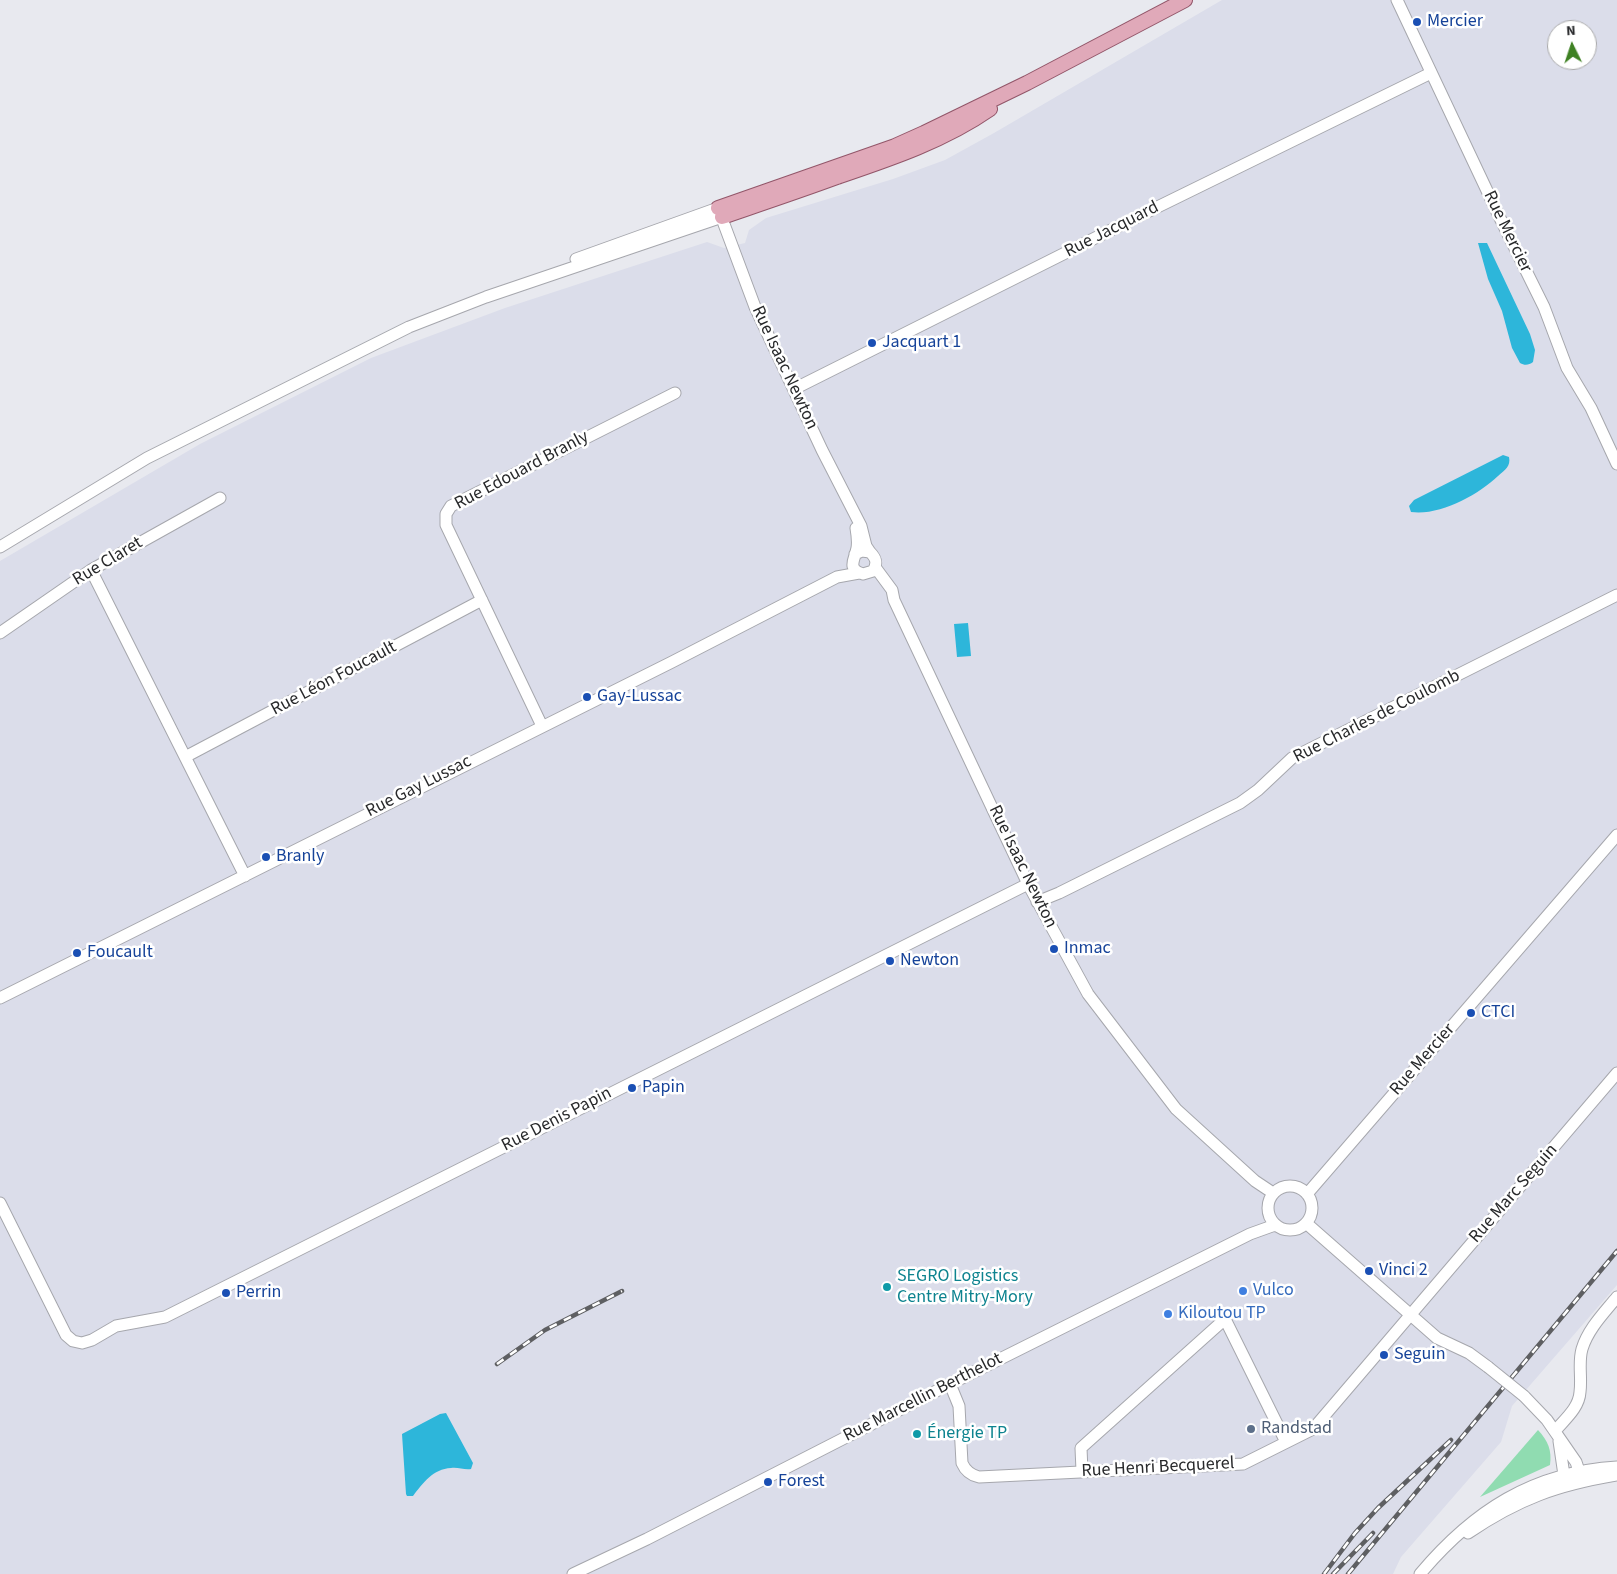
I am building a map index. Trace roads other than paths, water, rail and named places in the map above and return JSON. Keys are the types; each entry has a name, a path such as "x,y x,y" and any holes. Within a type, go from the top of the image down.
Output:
{"main road":[{"path":"720,212 882,162 931,142 970,123 1027,83 1185,0"}],"street":[{"name":"Rue Mercier","path":"1397,0 1544,307 1569,372 1590,408 1617,464"},
{"name":"Rue Jacquard","path":"794,389 1431,72"},
{"name":"Rue Isaac Newton","path":"720,212 755,307 861,526 866,546 870,552"},
{"path":"0,547 156,454 409,327 720,212"},
{"name":"Rue Edouard Branly","path":"542,726 446,525 446,514 451,506 675,393"},
{"name":"Rue Claret","path":"0,634 91,570 220,498"},
{"name":"Rue Isaac Newton","path":"854,558 857,546 855,516"},
{"path":"862,551 870,552 876,559 875,567 871,572 861,574 855,570 854,558 862,551"},
{"name":"Rue Gay Lussac","path":"838,577 854,558"},
{"name":"Rue Isaac Newton","path":"875,567 892,590 894,600 1028,884 1088,994 1176,1109 1255,1181 1273,1193"},
{"path":"91,570 245,876"},
{"name":"Rue Isaac Newton","path":"861,574 885,590 894,600"},
{"name":"Rue Gay Lussac","path":"0,998 838,577 861,574"},
{"name":"Rue Charles de Coulomb","path":"1037,902 1059,893 1240,803 1258,790 1292,758 1617,595"},
{"name":"Rue Léon Foucault","path":"185,758 482,600"},
{"name":"Rue Mercier","path":"1307,1194 1617,836"},
{"name":"Rue Denis Papin","path":"0,1203 66,1335 73,1341 82,1343 92,1340 116,1326 165,1317 1028,884"},
{"name":"Rue Marc Seguin","path":"1410,1314 1617,1073"},
{"path":"1286,1186 1301,1189 1307,1194 1312,1207 1311,1214 1306,1223 1296,1229 1289,1230 1281,1229 1275,1225 1268,1213 1267,1206 1273,1193 1279,1188 1286,1186"},
{"path":"1306,1223 1437,1338 1469,1353 1524,1396 1542,1413 1557,1434 1576,1462 1581,1476"},
{"name":"Rue Marcellin Berthelot","path":"573,1574 647,1539 950,1384 1250,1234 1275,1225"},
{"path":"1565,1480 1557,1434 1574,1410 1578,1399 1580,1392 1579,1363 1586,1338 1592,1327 1617,1297"},
{"name":"Rue Henri Becquerel","path":"950,1384 958,1406 962,1462 964,1468 973,1476 1243,1464 1313,1428 1410,1314"},
{"path":"1082,1471 1081,1448 1225,1319 1286,1442"},
{"path":"1420,1574 1436,1556 1484,1522 1509,1508 1565,1480 1617,1467"},
{"path":"1581,1476 1617,1475"}],"water":[{"path":"1478,243 1487,243 1530,334 1535,350 1533,362 1530,364 1520,363 1512,348 1502,311 1488,279"},
{"path":"1503,455 1509,457 1507,468 1490,483 1469,497 1434,511 1411,512 1409,506 1414,500"},
{"path":"968,623 971,656 957,657 954,624"},
{"path":"446,1413 473,1463 471,1469 454,1468 439,1471 429,1478 413,1496 407,1496 402,1434 440,1414"}],"railway":[{"path":"1348,1574 1617,1251"},
{"path":"497,1364 545,1330 622,1291"},
{"path":"1324,1574 1355,1533 1378,1508 1451,1440"},
{"path":"1333,1574 1373,1533"}],"place":[{"name":"Mercier","path":"1417,22"},
{"name":"Jacquart 1","path":"872,343"},
{"name":"Gay-Lussac","path":"587,697"},
{"name":"Branly","path":"266,857"},
{"name":"Inmac","path":"1054,949"},
{"name":"Foucault","path":"77,953"},
{"name":"Newton","path":"890,961"},
{"name":"CTCI","path":"1471,1013"},
{"name":"Papin","path":"632,1088"},
{"name":"Vinci 2","path":"1369,1271"},
{"name":"SEGRO Logistics Centre Mitry-Mory","path":"887,1287"},
{"name":"Vulco","path":"1243,1291"},
{"name":"Perrin","path":"226,1293"},
{"name":"Kiloutou TP","path":"1168,1314"},
{"name":"Seguin","path":"1384,1355"},
{"name":"Randstad","path":"1251,1429"},
{"name":"Énergie TP","path":"917,1434"},
{"name":"Forest","path":"768,1482"}]}
